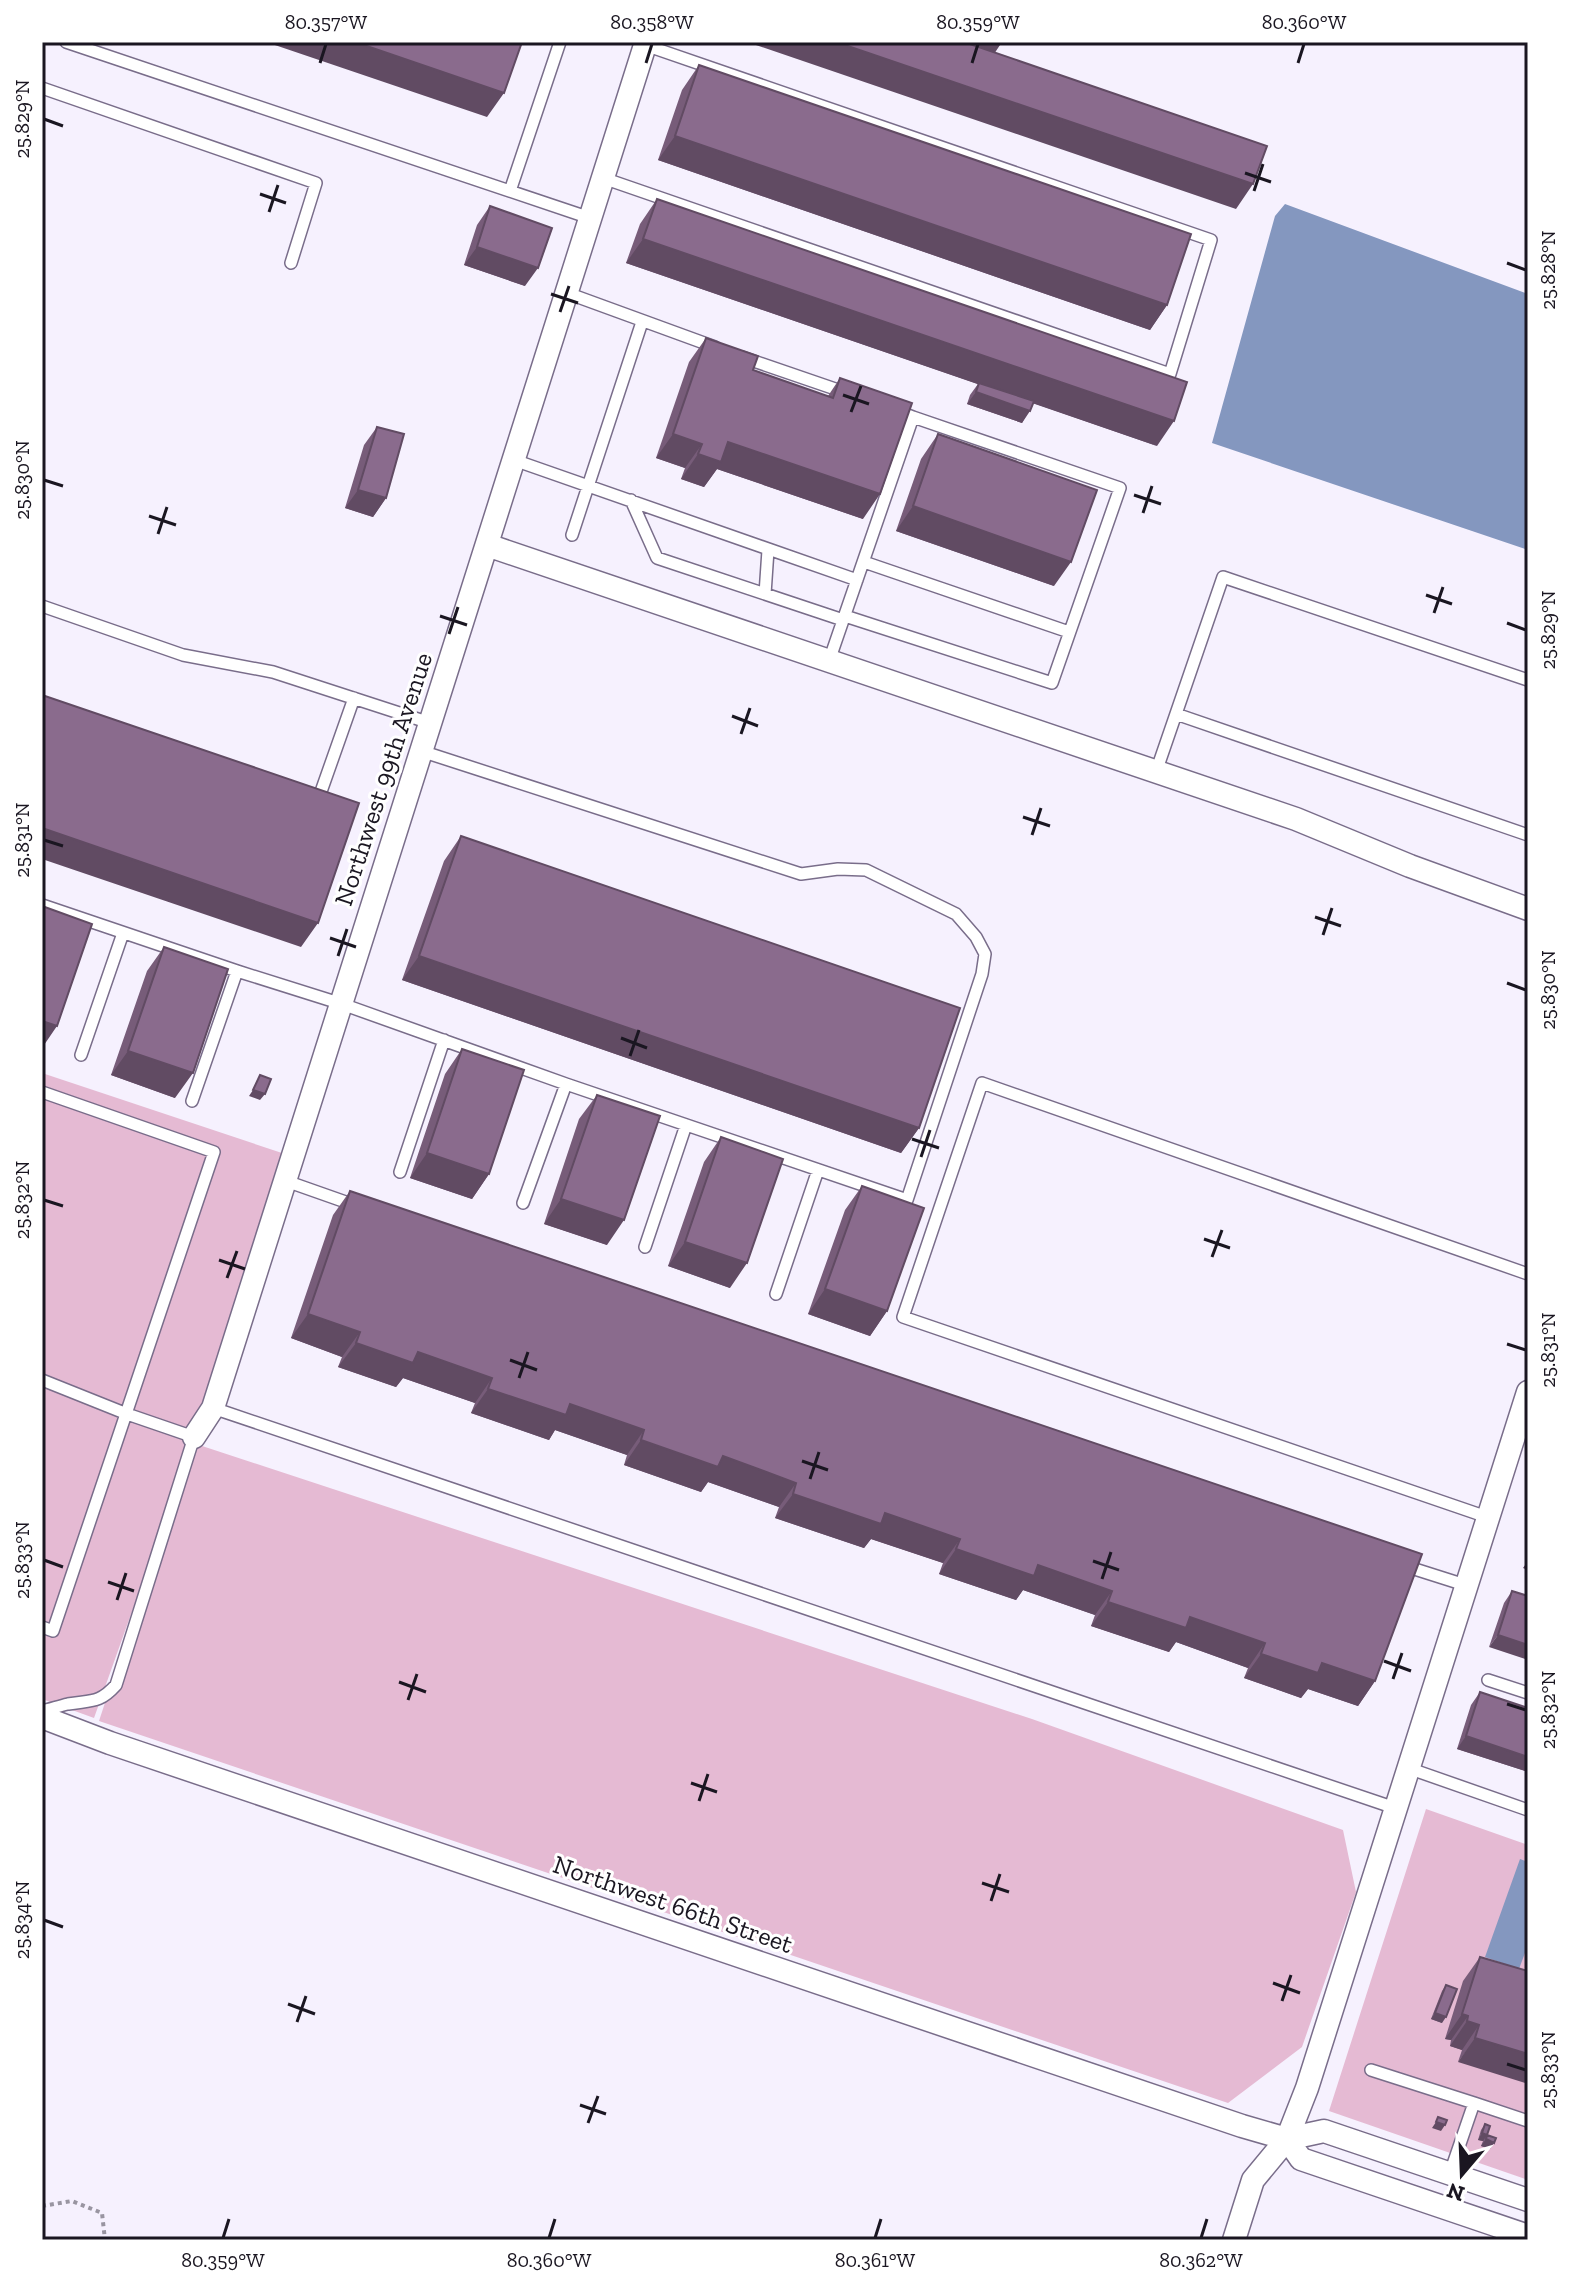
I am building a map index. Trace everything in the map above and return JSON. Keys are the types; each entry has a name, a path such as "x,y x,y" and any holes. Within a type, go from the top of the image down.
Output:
{"street":[{"name":"Northwest 99th Avenue","path":"194,1437 213,1408 646,44"},
{"path":"487,545 1296,819 1410,866 1528,909"},
{"path":"1234,2240 1253,2180 1287,2139 1307,2088 1528,1392"},
{"name":"Northwest 66th Street","path":"42,1717 125,1748 1242,2126 1287,2139 1324,2131 1528,2200"},
{"name":"Northwest 66th Street","path":"1287,2139 1301,2159 1528,2236"}],"lane":[{"path":"66,42 590,218"},
{"path":"510,191 560,42"},
{"path":"603,178 1170,374 1211,240 646,44"},
{"path":"42,88 316,183 291,263"},
{"path":"567,293 853,396"},
{"path":"572,535 642,322"},
{"path":"631,500 657,558 1052,683 1120,488 898,411"},
{"path":"829,661 913,417"},
{"path":"514,460 857,580"},
{"path":"765,594 768,550"},
{"path":"864,562 1069,632"},
{"path":"1156,772 1223,577 1528,680"},
{"path":"42,606 183,655 273,672 430,723"},
{"path":"313,812 354,698"},
{"path":"1176,714 1528,835"},
{"path":"42,905 342,1004 907,1200 982,974 985,954 976,937 956,914 866,870 838,869 801,874 421,751"},
{"path":"81,1055 123,933"},
{"path":"192,1101 237,971"},
{"path":"400,1172 444,1040"},
{"path":"1487,1517 903,1317 982,1083 1528,1274"},
{"path":"523,1203 566,1084"},
{"path":"42,1092 214,1152 53,1631 42,1627"},
{"path":"645,1247 686,1125"},
{"path":"776,1294 818,1170"},
{"path":"286,1181 376,1212"},
{"path":"42,1380 194,1437 116,1685 98,1700 42,1711"},
{"path":"213,1408 1395,1808"},
{"path":"1396,1563 1465,1585"},
{"path":"1488,1680 1528,1693"},
{"path":"1408,1768 1528,1810"},
{"path":"1371,2070 1528,2121"},
{"path":"1450,2173 1474,2103"}],"path":[{"path":"42,2206 72,2201 102,2213 105,2240"}],"shaded area":[{"path":"42,1073 294,1157 193,1443 1032,1719 1343,1830 1356,1892 1302,2047 1228,2103 99,1721 172,1499 94,1718 42,1699"},
{"path":"1426,1809 1528,1845 1528,2180 1329,2111"}],"water":[{"path":"1285,204 1528,294 1528,550 1212,443 1275,216"},
{"path":"1520,1859 1528,1862 1528,1945 1519,1969 1485,1957"}],"building":[{"path":"355,42 522,42 504,93"},
{"path":"836,42 964,42 1267,146 1253,184"},
{"path":"699,65 1191,234 1167,305 675,136"},
{"path":"657,199 1187,382 1174,421 643,239"},
{"path":"490,206 552,228 538,268 477,247"},
{"path":"706,338 758,356 753,370 833,398 840,378 912,403 880,494 728,442 721,462 698,454 702,444 673,434"},
{"path":"979,383 1034,401 1030,411 976,392"},
{"path":"377,427 404,434 386,498 358,490"},
{"path":"938,434 1097,490 1071,562 913,506"},
{"path":"42,695 359,803 318,923 42,828"},
{"path":"461,836 960,1008 919,1128 419,956"},
{"path":"42,906 92,924 57,1026 42,1021"},
{"path":"164,947 228,969 193,1073 128,1051"},
{"path":"462,1049 524,1070 489,1174 427,1153"},
{"path":"260,1075 271,1079 265,1094 253,1090"},
{"path":"597,1095 660,1116 624,1220 561,1199"},
{"path":"721,1137 783,1159 747,1263 685,1242"},
{"path":"862,1186 924,1208 887,1311 825,1289"},
{"path":"350,1191 1422,1554 1375,1681 1322,1663 1318,1673 1261,1654 1265,1643 1190,1617 1186,1628 1108,1602 1112,1591 1038,1565 1034,1576 956,1549 960,1539 885,1513 881,1524 793,1494 796,1483 723,1456 718,1467 641,1440 644,1430 570,1404 566,1415 488,1389 492,1378 418,1352 413,1363 356,1343 360,1332 308,1314"},
{"path":"1512,1591 1528,1596 1528,1645 1498,1635"},
{"path":"1480,1692 1528,1708 1528,1757 1466,1736"},
{"path":"1480,1957 1528,1971 1528,2054 1475,2038 1479,2025 1467,2021 1468,2016 1462,2014"},
{"path":"1446,1985 1457,1989 1446,2017 1435,2013"},
{"path":"1438,2117 1447,2120 1445,2125 1436,2122"},
{"path":"1485,2124 1490,2126 1487,2135 1482,2133"},
{"path":"1487,2135 1496,2138 1494,2143 1486,2139"}]}
